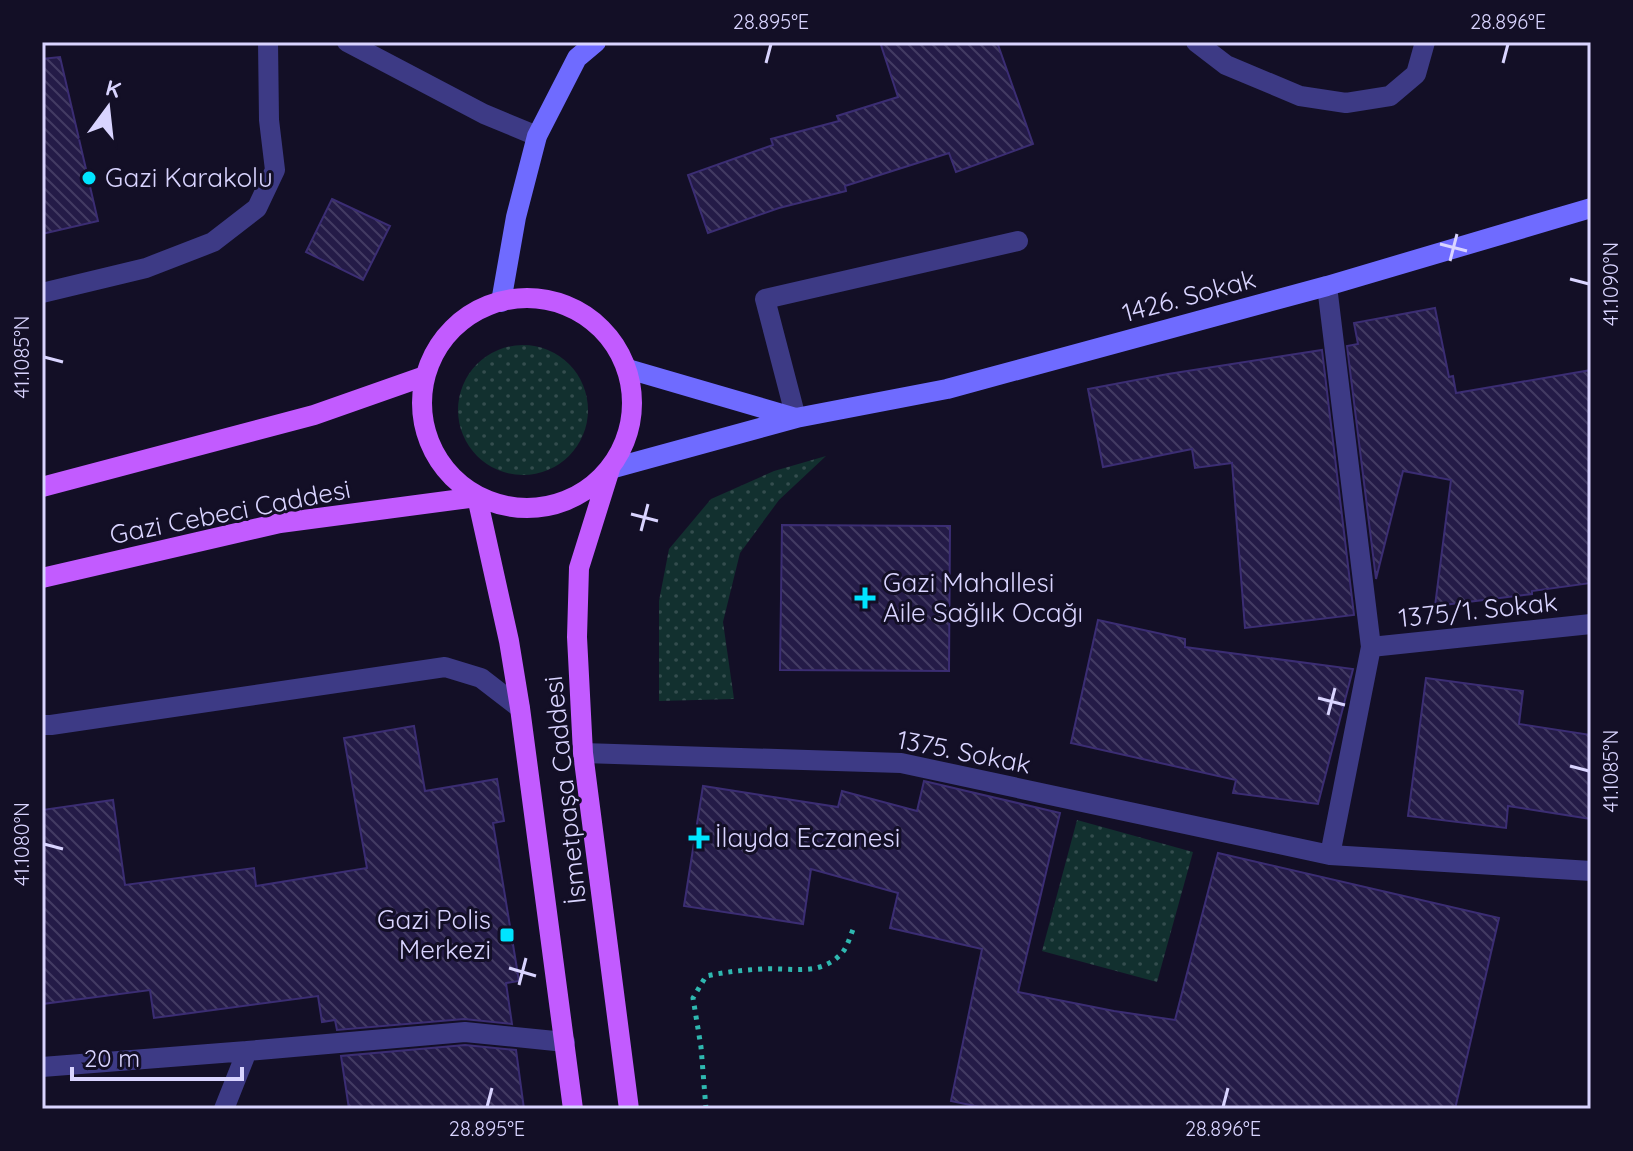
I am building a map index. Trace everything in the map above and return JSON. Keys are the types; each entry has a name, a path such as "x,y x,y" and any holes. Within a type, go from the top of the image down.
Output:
{"main road":[{"path":"501,302 516,217 537,136 577,58 596,42"},
{"name":"1426. Sokak","path":"610,469 796,418 947,389 1327,286 1591,208"},
{"path":"521,297 554,301 585,315 611,338 628,369 633,404 627,439 610,469 582,493 548,507 511,508 477,497 449,475 430,445 421,411 425,376 438,347 460,321 488,304 521,297"},
{"path":"628,369 796,418"},
{"path":"42,487 314,415 425,376"},
{"name":"İsmetpaşa Caddesi","path":"610,469 579,568 577,637 583,753 629,1109"},
{"name":"İsmetpaşa Caddesi","path":"477,497 509,641 520,708 573,1109"},
{"name":"Gazi Cebeci Caddesi","path":"42,578 280,523 477,497"}],"street":[{"path":"42,293 146,268 213,242 257,208 275,170 269,120 268,42"},
{"path":"347,42 484,114 537,136"},
{"path":"1196,42 1226,65 1300,96 1346,103 1390,96 1416,74 1425,42"},
{"path":"796,418 765,299 1018,241"},
{"path":"1327,286 1371,647 1330,855"},
{"name":"1375/1. Sokak","path":"1371,647 1591,624"},
{"path":"42,725 445,667 481,678 520,708"},
{"name":"1375. Sokak","path":"583,753 901,763 1330,855 1591,871"},
{"path":"42,1067 465,1032 565,1042"},
{"path":"224,1109 247,1051"}],"path":[{"path":"706,1109 693,998 706,976 767,968 799,971 824,967 842,954 854,927"}],"green space":[{"path":"523,345 548,350 569,364 583,385 588,410 583,435 569,456 548,470 523,475 498,470 477,456 463,435 458,410 463,385 477,364 498,350"},
{"path":"826,456 779,500 740,553 723,622 734,699 659,701 659,601 669,549 711,499 774,471"},
{"path":"1077,820 1193,852 1157,982 1042,951"}],"building":[{"path":"880,42 997,42 1033,144 956,172 949,153 845,186 846,191 779,208 708,233 688,175 773,145 771,139 839,121 837,116 898,97"},
{"path":"60,57 98,221 42,234 42,59"},
{"path":"332,199 390,226 363,280 306,252"},
{"path":"1435,308 1449,377 1453,376 1456,393 1591,370 1591,583 1435,606 1451,480 1403,471 1376,579 1347,346 1358,344 1354,323"},
{"path":"1322,350 1354,615 1245,628 1232,463 1195,468 1192,449 1103,467 1088,389"},
{"name":"Gazi Mahallesi Aile Sağlık Ocağı","path":"782,525 950,526 949,671 780,670"},
{"path":"1098,620 1185,639 1185,647 1353,669 1318,804 1233,793 1236,780 1071,743"},
{"path":"1426,678 1523,691 1519,724 1591,735 1591,819 1508,806 1506,828 1408,816"},
{"path":"414,726 425,791 497,779 504,821 493,823 519,981 506,983 512,1024 464,1019 337,1030 335,1020 322,1022 318,996 154,1018 150,990 42,1004 42,810 113,800 125,885 254,868 256,886 367,868 344,738"},
{"path":"924,781 1060,813 1018,992 1175,1020 1218,853 1499,918 1455,1109 989,1109 951,1101 982,949 890,928 898,893 811,869 803,924 684,906 703,786 838,807 842,791 917,811"},
{"path":"465,1045 516,1050 524,1109 349,1109 341,1056"}],"place":[{"name":"Gazi Karakolu","path":"89,178"},
{"name":"Gazi Mahallesi Aile Sağlık Ocağı","path":"865,598"},
{"name":"İlayda Eczanesi","path":"699,838"},
{"name":"Gazi Polis Merkezi","path":"507,935"}]}
